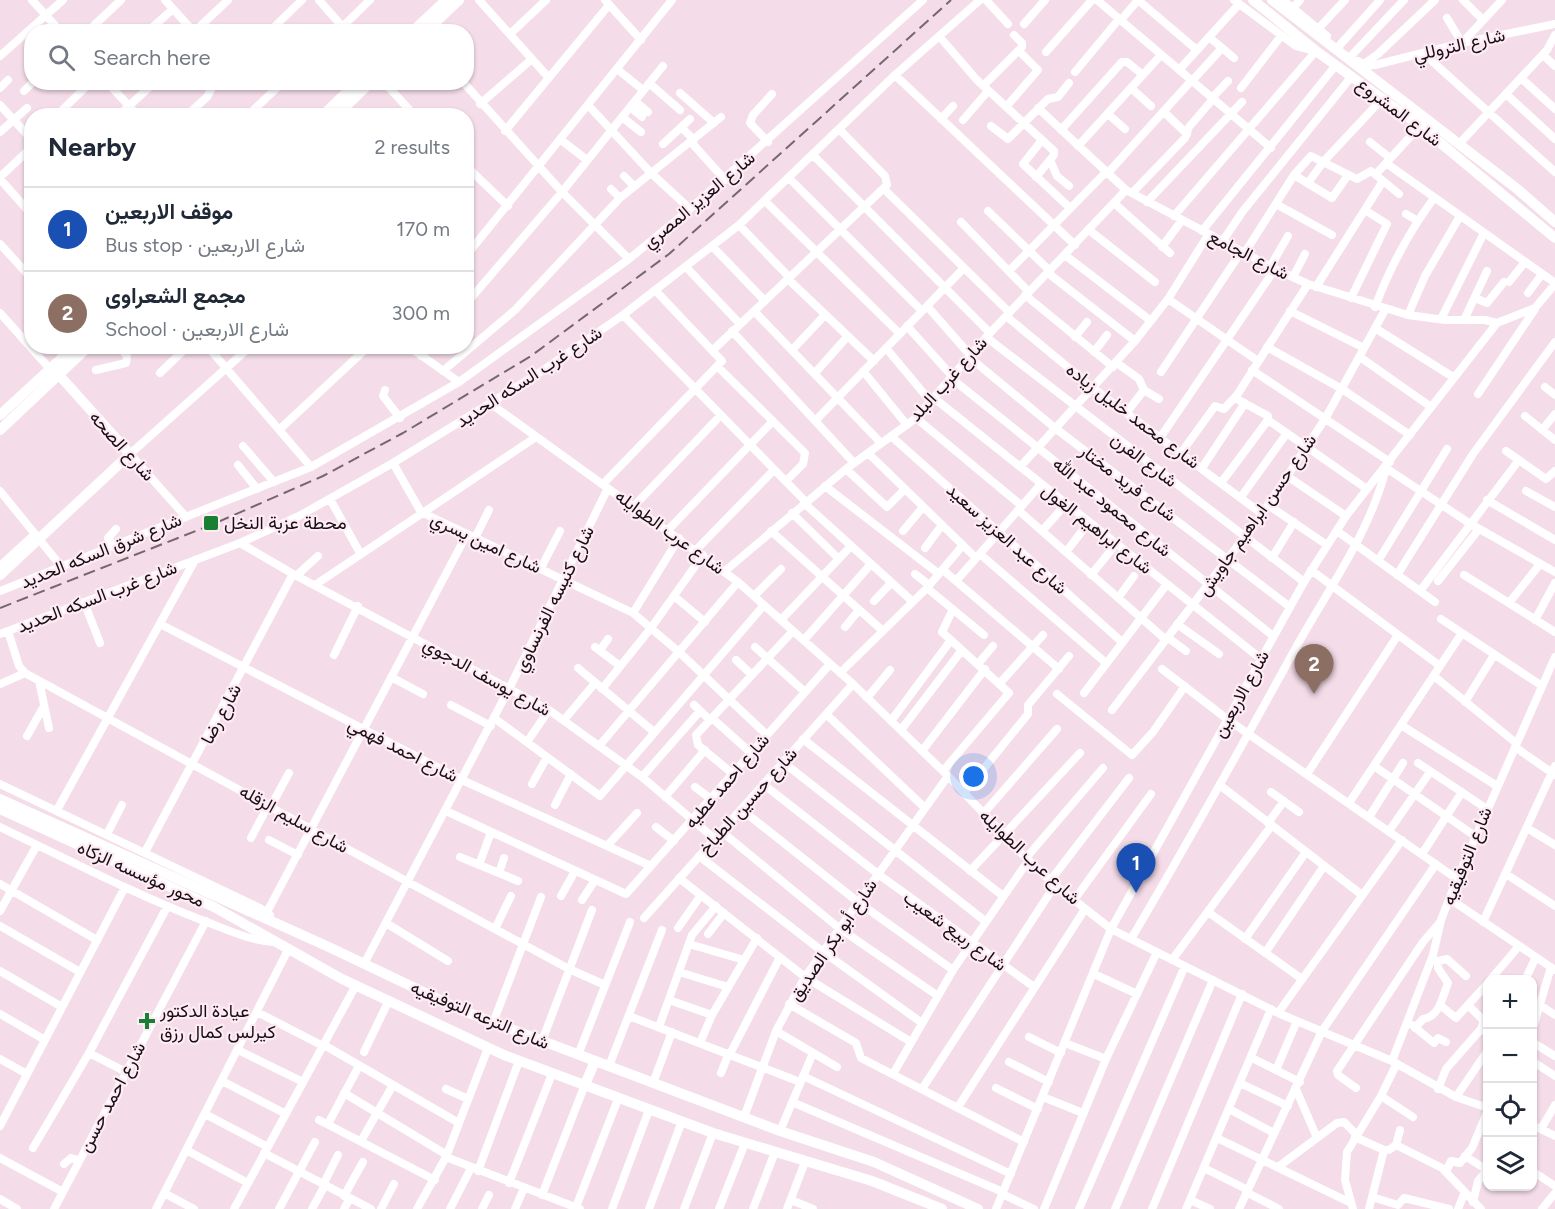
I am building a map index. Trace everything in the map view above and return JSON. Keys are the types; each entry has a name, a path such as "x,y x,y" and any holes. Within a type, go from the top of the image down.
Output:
{"main road":[{"path":"420,24 446,0"},
{"path":"434,24 459,0"},
{"path":"1253,0 1316,51"},
{"path":"1272,0 1361,66"},
{"name":"شارع المشروع","path":"1316,51 1420,126 1555,238"},
{"name":"شارع المشروع","path":"1361,66 1555,222"},
{"path":"330,108 349,90"},
{"path":"344,108 363,90"},
{"path":"0,430 69,354"},
{"path":"0,415 78,354"},
{"name":"شارع الصحه","path":"54,372 130,454"},
{"path":"0,575 130,454"},
{"name":"محور مؤسسه الزكاه","path":"0,799 277,926"},
{"name":"محور مؤسسه الزكاه","path":"0,809 214,907 285,945"},
{"name":"شارع الترعه التوفيقيه","path":"277,926 493,1023 780,1131 910,1177 978,1209"},
{"name":"شارع الترعه التوفيقيه","path":"285,945 356,985 519,1061 713,1133 896,1188 941,1209"},
{"path":"452,1030 461,1010"},
{"path":"584,1087 595,1061"}],"street":[{"path":"32,0 54,24"},
{"path":"36,24 63,0"},
{"path":"96,24 121,0"},
{"path":"165,0 187,24"},
{"path":"202,24 228,0"},
{"path":"277,24 302,0"},
{"path":"319,0 337,24"},
{"path":"348,24 370,0"},
{"path":"479,0 549,78"},
{"path":"510,34 546,0"},
{"name":"شارع العزيز المصري","path":"459,382 629,259 690,209 768,142 923,0"},
{"name":"شارع غرب السكه الحديد","path":"4,632 240,543 330,499 491,404 623,315 739,225 895,75 980,0"},
{"path":"986,0 1008,24"},
{"path":"1024,24 1045,0"},
{"path":"1046,52 1092,0"},
{"path":"1097,0 1271,148"},
{"path":"1075,72 1138,0 1197,50"},
{"name":"شارع المشروع","path":"1283,0 1318,32 1339,46 1361,66"},
{"path":"1293,8 1300,0"},
{"path":"1318,32 1345,0"},
{"path":"1339,46 1380,0"},
{"path":"1351,56 1404,0"},
{"path":"1361,66 1378,54 1434,0"},
{"path":"1463,0 1483,20"},
{"path":"1447,18 1462,43 1501,0"},
{"path":"505,131 607,2 641,39"},
{"path":"474,246 561,140 668,2"},
{"path":"1179,70 1236,2"},
{"name":"شارع المشروع","path":"1236,2 1296,46 1316,51"},
{"path":"156,24 174,9"},
{"name":"شارع التروللي","path":"1361,66 1375,65 1462,43 1555,24"},
{"path":"0,56 24,35"},
{"path":"963,120 986,88 1019,51 1023,44 1014,35"},
{"path":"1459,144 1543,55 1555,35"},
{"path":"939,36 986,88 1054,151 1050,160 1036,177"},
{"path":"1209,36 1234,58"},
{"path":"1241,88 1281,36"},
{"path":"1009,271 1106,173 1222,48"},
{"path":"1006,107 1038,69 1019,51"},
{"path":"1162,247 1178,218 1249,129 1316,51"},
{"path":"1423,53 1555,172"},
{"path":"1078,146 1161,55"},
{"path":"1543,55 1555,66"},
{"path":"480,104 531,59"},
{"path":"1061,130 1121,63 1127,62 1143,75"},
{"path":"1020,467 1115,365 1151,321 1168,299 1205,233 1336,65"},
{"path":"474,295 562,192 663,66"},
{"path":"617,69 680,110"},
{"path":"895,75 1074,245"},
{"path":"1222,242 1243,211 1352,76"},
{"path":"1521,78 1555,109"},
{"path":"0,88 8,80"},
{"name":"شارع غرب البلد","path":"725,570 850,466 916,418 1027,293 1114,203 1187,134 1189,127 1228,81"},
{"path":"991,126 1008,139 1048,99 1058,97 1069,83"},
{"path":"1131,88 1151,106"},
{"path":"64,108 83,90"},
{"path":"114,90 129,106 146,90"},
{"path":"195,108 207,97 211,90"},
{"path":"255,108 275,90"},
{"path":"391,90 408,108"},
{"path":"469,90 562,192 629,259"},
{"path":"474,345 515,310 594,224 634,186 718,120 680,93"},
{"path":"768,142 750,123 753,115 772,94"},
{"path":"1506,94 1555,139"},
{"path":"1308,183 1320,158 1383,98"},
{"path":"1148,202 1242,102"},
{"path":"632,104 645,114"},
{"path":"0,105 24,131"},
{"path":"588,105 651,173 690,209"},
{"path":"941,119 953,106"},
{"name":"شارع الجامع","path":"1038,108 1106,173 1129,191 1272,268 1312,285 1385,310 1441,319 1485,320 1497,323"},
{"path":"0,132 24,111"},
{"path":"1164,112 1187,134"},
{"path":"1108,114 1125,129"},
{"path":"622,117 640,132"},
{"path":"663,144 690,119"},
{"path":"1376,174 1420,126"},
{"path":"681,127 725,180"},
{"path":"713,350 884,189 887,181 885,176 840,130"},
{"path":"561,140 587,160"},
{"path":"1042,140 1023,163 1070,208"},
{"path":"1370,142 1434,198 1555,284"},
{"path":"24,155 0,178 24,206"},
{"name":"شارع الفرن","path":"813,156 945,287 988,335 1075,407 1304,582"},
{"path":"1161,372 1308,157 1320,158 1348,175 1360,178 1369,170 1399,194"},
{"path":"1050,160 1058,176 1069,186"},
{"path":"1294,175 1332,198 1348,175"},
{"path":"474,176 508,206"},
{"path":"624,176 634,186"},
{"name":"شارع فريد مختار","path":"789,178 925,308 969,356 1056,428 1290,607"},
{"path":"1181,453 1215,406 1225,408 1235,398 1290,311 1312,285 1383,181"},
{"path":"610,189 621,198"},
{"name":"شارع محمد خليل زياده","path":"884,189 1008,314 1093,387 1262,514"},
{"path":"1375,307 1390,269 1434,198"},
{"path":"765,201 900,334"},
{"path":"1114,203 1170,253"},
{"path":"1276,204 1332,235"},
{"path":"1351,298 1387,224 1387,221 1365,210"},
{"path":"987,211 1049,272 1135,341"},
{"path":"1406,214 1418,221"},
{"path":"1408,315 1425,276 1460,216"},
{"path":"961,222 1027,293 1076,337 1094,352 1139,379 1144,390 1159,399"},
{"path":"739,225 825,315 874,361"},
{"path":"1089,230 1155,282"},
{"path":"1441,319 1485,233"},
{"path":"1160,438 1228,340 1272,268 1288,236"},
{"path":"0,244 24,270"},
{"path":"712,246 765,301"},
{"path":"1293,277 1305,254"},
{"path":"1065,255 1151,321"},
{"path":"1475,298 1487,303 1525,262"},
{"path":"686,267 740,324"},
{"path":"816,421 964,268"},
{"path":"1464,320 1487,271"},
{"path":"1528,293 1542,274"},
{"name":"شارع الاربعين","path":"996,1209 1111,929 1311,570 1367,489 1497,323 1535,308 1555,284"},
{"path":"655,290 722,359 718,367 805,453 803,464 786,481"},
{"path":"1168,299 1258,362"},
{"path":"1478,394 1535,308"},
{"name":"شارع حسن ابراهيم جاويش","path":"1112,710 1262,514 1325,419 1385,310"},
{"path":"754,311 881,443"},
{"path":"1290,311 1364,348"},
{"name":"شارع الصحه","path":"0,313 24,339"},
{"path":"623,315 805,502 912,601"},
{"path":"792,350 825,315"},
{"path":"1076,337 1087,322"},
{"name":"شارع محمود عبد الله","path":"907,326 952,377 1273,636"},
{"path":"1375,328 1453,377"},
{"path":"732,331 816,421 850,466 887,507 905,489"},
{"path":"1094,352 1107,335"},
{"path":"815,373 847,337"},
{"path":"1397,575 1473,454 1555,342"},
{"path":"1267,347 1342,389 1410,435"},
{"path":"886,348 932,400"},
{"name":"شارع الصحه","path":"38,354 54,372"},
{"path":"96,370 126,363 125,354"},
{"path":"160,373 180,354"},
{"path":"214,354 311,467"},
{"path":"130,454 242,354"},
{"path":"280,429 360,354"},
{"path":"418,354 459,382"},
{"path":"443,371 463,354"},
{"path":"1360,357 1431,407"},
{"name":"شارع كنيسه الفرنساوي","path":"364,964 510,687 564,579 605,486 718,367"},
{"path":"1252,370 1325,419 1421,491 1469,523 1555,572"},
{"path":"863,371 907,424"},
{"name":"شارع شرق السكه الحديد","path":"0,591 311,467 400,418 459,382"},
{"path":"1545,387 1555,395"},
{"path":"385,390 382,396 400,418"},
{"path":"1127,412 1144,390"},
{"path":"1235,398 1268,416 1268,420 1367,489"},
{"name":"شارع ابراهيم الغول","path":"932,400 1261,659"},
{"path":"1202,468 1245,403"},
{"name":"شارع عرب الطوايله","path":"491,404 725,570 901,730 1027,860 1111,929 1274,1011 1394,1063 1438,1089 1483,1107"},
{"path":"1542,430 1555,414"},
{"path":"634,506 722,415"},
{"path":"1525,416 1555,440"},
{"path":"916,418 1020,508 1090,575 1166,638 1186,651"},
{"path":"1221,483 1268,420"},
{"path":"668,530 773,422"},
{"path":"1241,497 1287,433"},
{"name":"شارع عبد العزيز سعيد","path":"891,436 1122,642"},
{"path":"315,585 536,437"},
{"path":"243,446 274,482"},
{"path":"1378,561 1447,449"},
{"path":"1506,451 1546,479 1555,471"},
{"path":"868,453 963,545 1106,663"},
{"name":"شارع الصحه","path":"130,454 186,517"},
{"path":"1420,591 1469,523 1519,460"},
{"name":"شارع امين يسري","path":"393,463 421,512 633,613 679,652 767,735"},
{"path":"238,465 257,489"},
{"name":"شارع الاربعين","path":"1131,939 1221,786 1354,544 1380,491 1388,465"},
{"path":"564,720 620,666 674,596 699,552 774,470"},
{"path":"1287,476 1347,516"},
{"path":"956,582 1041,484"},
{"path":"825,486 956,582 1059,669"},
{"path":"0,491 56,560"},
{"path":"1526,491 1555,507"},
{"path":"330,499 360,553"},
{"path":"1487,500 1555,540"},
{"path":"1042,531 1066,504"},
{"path":"1268,505 1327,545"},
{"path":"903,531 923,507"},
{"path":"267,912 413,637 471,536 489,510"},
{"path":"792,513 838,559"},
{"path":"1066,552 1089,522"},
{"path":"1272,558 1294,522"},
{"path":"925,548 942,525"},
{"path":"115,547 108,538 116,529"},
{"path":"1438,581 1479,529"},
{"path":"542,568 560,531"},
{"path":"771,531 883,631"},
{"path":"1337,531 1435,602"},
{"path":"0,566 35,534"},
{"path":"633,613 679,538"},
{"name":"شارع يوسف الدجوي","path":"240,543 295,575 358,606 549,710 642,777 715,839"},
{"path":"1090,575 1116,544"},
{"path":"840,673 928,586 963,545"},
{"path":"781,620 850,546"},
{"path":"295,575 318,556"},
{"path":"57,810 195,560"},
{"path":"804,640 871,564"},
{"path":"1509,603 1540,564"},
{"path":"754,596 781,569"},
{"path":"1311,570 1440,666"},
{"path":"915,574 984,635"},
{"path":"1464,574 1555,632"},
{"name":"شارع رضا","path":"145,852 295,575"},
{"path":"1118,598 1134,576"},
{"path":"599,746 738,582"},
{"path":"874,601 891,583"},
{"path":"1535,620 1555,583"},
{"path":"1084,693 1167,584"},
{"path":"674,596 705,622"},
{"path":"84,602 100,643"},
{"path":"451,705 492,722 527,742 600,796 764,605"},
{"path":"334,655 358,606"},
{"path":"953,609 942,630 1000,683 1043,635"},
{"path":"845,627 859,610"},
{"path":"1441,619 1542,686"},
{"name":"شارع احمد فهمي","path":"160,624 363,731 462,780 651,866"},
{"path":"1177,624 1219,654"},
{"path":"733,774 696,742 696,735 793,631"},
{"path":"0,684 25,673 19,666 4,632"},
{"path":"1349,803 1462,633"},
{"path":"1308,774 1398,635"},
{"path":"608,639 598,649 620,666"},
{"path":"891,721 951,640"},
{"path":"922,751 982,667 993,646"},
{"path":"755,647 806,692"},
{"path":"901,730 962,650"},
{"path":"1465,702 1494,655"},
{"path":"964,793 1028,714 1028,705 1069,656"},
{"name":"شارع التوفيقيه","path":"1352,1206 1346,1190 1346,1157 1381,1096 1407,1021 1435,959 1442,920 1457,879 1555,657"},
{"path":"736,660 752,675"},
{"name":"شارع احمد عطيه","path":"595,880 622,893 628,893 830,664"},
{"path":"578,668 654,732"},
{"path":"1162,669 1227,719 1457,879"},
{"path":"867,698 890,670"},
{"name":"شارع سليم الزقله","path":"25,673 569,969 605,985"},
{"path":"1434,676 1516,745 1554,772 1483,922"},
{"path":"391,678 423,694"},
{"path":"39,681 49,728"},
{"name":"شارع أبو بكر الصديق","path":"744,1117 776,1031 789,1004 822,951 913,826 946,774 1009,693 1000,683"},
{"name":"شارع حسين الطباخ","path":"644,918 853,684"},
{"path":"1058,694 1132,755 1153,732 1185,686"},
{"path":"27,736 44,705"},
{"path":"642,777 697,708 751,753"},
{"path":"527,742 549,710"},
{"path":"826,714 925,808"},
{"path":"1401,725 1497,786"},
{"path":"983,814 1057,729"},
{"path":"803,739 1003,896"},
{"path":"665,796 705,750"},
{"path":"970,871 1080,753"},
{"path":"531,784 547,757"},
{"path":"783,762 985,921"},
{"path":"1369,817 1403,763"},
{"path":"1418,763 1486,809"},
{"path":"1374,766 1475,836"},
{"path":"893,1074 953,970 985,921 1027,860 1103,768"},
{"path":"1389,831 1430,772"},
{"path":"251,838 289,773"},
{"path":"555,805 571,774"},
{"path":"922,1089 1003,966 1053,883 1129,778"},
{"path":"0,784 267,912 277,926"},
{"name":"شارع ربيع شعيب","path":"763,784 970,944 1034,987"},
{"path":"1221,786 1362,895"},
{"path":"695,787 711,799"},
{"path":"1271,792 1299,812"},
{"path":"1422,854 1462,792"},
{"path":"1074,900 1151,794"},
{"path":"1172,960 1284,801"},
{"path":"107,834 122,806"},
{"path":"741,809 858,902 953,970"},
{"path":"446,811 595,880 582,900"},
{"path":"608,846 637,813"},
{"name":"شارع الترعه التوفيقيه","path":"0,827 167,907 261,941 285,945"},
{"path":"656,827 674,841"},
{"path":"1527,828 1555,845"},
{"path":"721,831 839,928 938,996"},
{"path":"479,865 491,832"},
{"path":"268,840 298,855"},
{"path":"1186,1209 1240,1083 1274,1011 1302,979 1402,840"},
{"path":"0,911 37,845"},
{"path":"1245,939 1306,852"},
{"path":"699,856 822,951 922,1023"},
{"path":"460,857 518,881"},
{"path":"499,873 504,858"},
{"path":"1239,1209 1322,1031 1436,864"},
{"path":"1265,953 1324,866"},
{"path":"561,896 575,871"},
{"path":"1506,874 1555,906"},
{"path":"679,878 805,977 911,1042"},
{"path":"0,884 97,940"},
{"path":"0,1126 3,1115 27,1074 125,887"},
{"path":"678,928 701,895"},
{"path":"495,929 511,896"},
{"path":"493,1023 541,897"},
{"path":"1450,899 1553,969 1537,1010"},
{"path":"658,1027 689,944 695,932 716,906"},
{"path":"33,1148 89,1053 167,907"},
{"path":"958,1107 1085,909"},
{"path":"542,1041 592,910"},
{"path":"1208,912 1302,979"},
{"path":"708,934 724,913"},
{"path":"1356,1088 1337,1073 1423,942 1442,920"},
{"name":"شارع احمد حسن","path":"54,1209 124,1071 206,921"},
{"path":"578,1055 630,922"},
{"path":"386,923 448,961"},
{"path":"0,927 80,972"},
{"path":"609,1066 662,930"},
{"path":"700,1043 712,1015 757,938"},
{"path":"689,944 744,960"},
{"path":"156,1209 257,1012 285,945"},
{"path":"1495,975 1519,946"},
{"path":"1044,1209 1106,1059 1157,952"},
{"path":"721,1073 780,957"},
{"path":"1527,975 1536,957"},
{"path":"1415,1028 1423,1019 1434,1016 1448,980 1438,968 1435,959 1447,959 1466,976"},
{"path":"1079,1209 1185,966"},
{"path":"0,971 62,1006"},
{"path":"679,972 728,987"},
{"path":"1094,974 1137,994"},
{"path":"1115,1209 1213,980"},
{"path":"234,1209 356,985"},
{"path":"1440,1005 1455,1018 1483,989"},
{"path":"1152,1209 1242,994"},
{"path":"364,1052 389,1000"},
{"path":"669,1000 712,1015"},
{"path":"789,1004 856,1043 861,1058 1024,1142"},
{"path":"1468,1005 1484,1021 1484,1029"},
{"path":"1540,1005 1555,1015"},
{"path":"257,1012 323,1046 459,1123"},
{"path":"0,1014 45,1040"},
{"path":"629,1016 802,1079 1011,1174"},
{"path":"1276,1070 1297,1021"},
{"path":"1407,1021 1434,1043 1438,1038 1446,1042"},
{"path":"776,1031 837,1067"},
{"path":"653,1083 672,1032"},
{"path":"1438,1089 1446,1069 1483,1032"},
{"path":"1029,1037 1061,1053"},
{"path":"1065,1042 1106,1059"},
{"path":"1537,1045 1555,1056"},
{"path":"417,1209 435,1180 446,1156 488,1048"},
{"path":"238,1050 303,1082"},
{"path":"89,1053 124,1071"},
{"path":"780,1131 813,1053"},
{"path":"1456,1097 1483,1057"},
{"path":"1252,1058 1298,1085 1317,1138"},
{"path":"0,1059 27,1074"},
{"path":"450,1209 475,1169 519,1061"},
{"path":"1009,1062 1049,1082"},
{"path":"1537,1064 1555,1076"},
{"path":"359,1066 344,1094 323,1122 435,1180"},
{"path":"509,1182 552,1074"},
{"path":"222,1081 286,1114"},
{"path":"1240,1083 1288,1106"},
{"path":"361,1141 393,1085"},
{"path":"542,1195 584,1087"},
{"path":"996,1088 1038,1109"},
{"path":"446,1089 468,1100"},
{"path":"344,1094 446,1156 576,1208 618,1099"},
{"path":"1381,1096 1413,1117"},
{"path":"1043,1097 1083,1113"},
{"path":"792,1102 1003,1193 1034,1209"},
{"path":"1555,1105 1537,1127 1555,1136"},
{"path":"1229,1109 1274,1133"},
{"path":"612,1209 649,1110"},
{"path":"205,1114 300,1173 370,1209"},
{"path":"649,1209 681,1121"},
{"path":"1278,1167 1340,1122 1348,1125 1356,1136 1384,1150 1389,1150 1396,1144 1400,1130"},
{"path":"1446,1172 1452,1160 1460,1163 1474,1145 1483,1122"},
{"path":"684,1209 713,1133"},
{"path":"1217,1138 1352,1206"},
{"path":"279,1209 315,1142"},
{"path":"719,1209 744,1143"},
{"path":"1396,1144 1446,1172 1464,1194 1481,1209"},
{"path":"186,1150 248,1183"},
{"path":"1369,1209 1384,1150"},
{"path":"753,1209 775,1152"},
{"path":"312,1209 338,1155"},
{"path":"1465,1156 1483,1167"},
{"path":"0,1158 63,1192"},
{"path":"64,1164 71,1158 78,1160"},
{"path":"344,1209 363,1162"},
{"path":"787,1209 805,1162"},
{"path":"1204,1168 1279,1209"},
{"path":"1473,1202 1478,1181 1483,1174"},
{"path":"1537,1174 1555,1186"},
{"path":"381,1209 394,1184"},
{"path":"515,1209 524,1188"},
{"path":"165,1193 194,1209"},
{"path":"1542,1209 1555,1193"},
{"path":"1458,1209 1464,1194"},
{"path":"482,1209 489,1195"},
{"path":"1372,1197 1398,1205 1404,1198 1449,1209"},
{"path":"0,1199 17,1209"},
{"path":"791,1200 813,1209"},
{"path":"1190,1200 1210,1209"}],"railway":[{"path":"0,608 211,525 323,476 403,433 531,356 669,254 951,0"}],"place":[{"name":"محطة عزبة النخل","path":"211,523"},
{"name":"مجمع الشعراوى","path":"1314,694"},
{"name":"موقف الاربعين","path":"1136,893"},
{"name":"عيادة الدكتور كيرلس كمال رزق","path":"147,1021"}]}
